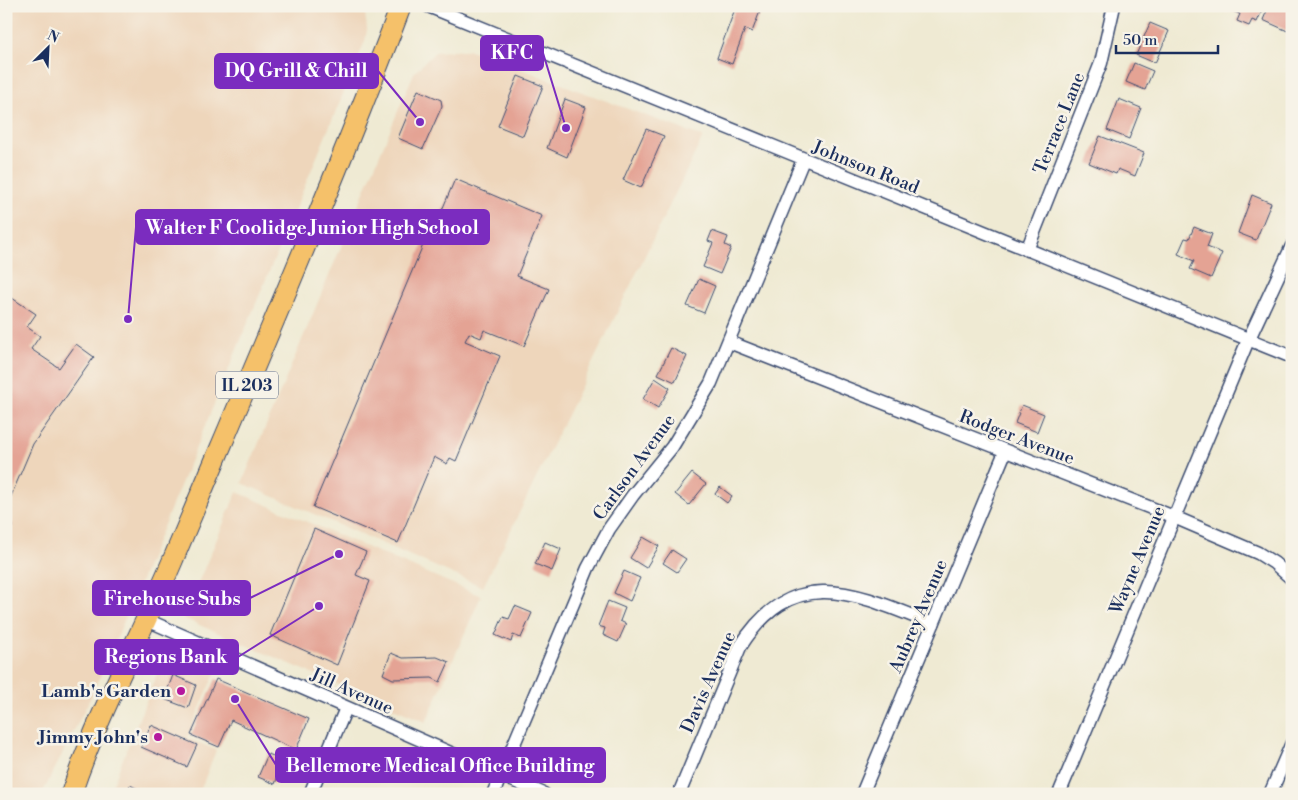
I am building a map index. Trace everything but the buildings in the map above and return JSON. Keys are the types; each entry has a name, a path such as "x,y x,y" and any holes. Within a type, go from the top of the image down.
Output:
{"main road":[{"name":"IL 203","path":"71,794 83,759 147,620 284,296 401,6"},
{"path":"60,794 83,759"}],"street":[{"name":"Johnson Road","path":"428,6 803,160 1292,357"},
{"name":"Terrace Lane","path":"1027,250 1101,63 1114,6"},
{"name":"Carlson Avenue","path":"493,794 588,568 614,522 672,447 694,414 711,383 803,160"},
{"name":"Wayne Avenue","path":"1059,794 1249,340 1292,246"},
{"name":"Rodger Avenue","path":"729,342 1174,517 1258,553 1290,576"},
{"name":"Aubrey Avenue","path":"862,794 1005,452"},
{"name":"Davis Avenue","path":"679,794 740,647 751,630 775,608 805,594 840,592 867,598 933,624"},
{"name":"Jill Avenue","path":"147,620 544,794"},
{"path":"310,794 346,708"},
{"path":"1270,794 1292,743"}],"shaded area":[{"path":"6,6 360,6 365,13 367,29 365,41 119,633 90,699 42,794 6,794"},
{"path":"470,50 703,137 483,587 242,483 414,73 435,52"},
{"path":"237,492 481,596 426,722 183,618"},
{"path":"166,651 216,671 187,738 216,750 199,794 109,794"}],"place":[{"name":"DQ Grill & Chill","path":"420,122"},
{"name":"KFC","path":"566,128"},
{"name":"Walter F Coolidge Junior High School","path":"128,319"},
{"name":"Firehouse Subs","path":"339,554"},
{"name":"Regions Bank","path":"319,606"},
{"name":"Lamb's Garden","path":"181,691"},
{"name":"Bellemore Medical Office Building","path":"235,699"},
{"name":"Jimmy John's","path":"158,737"}]}
